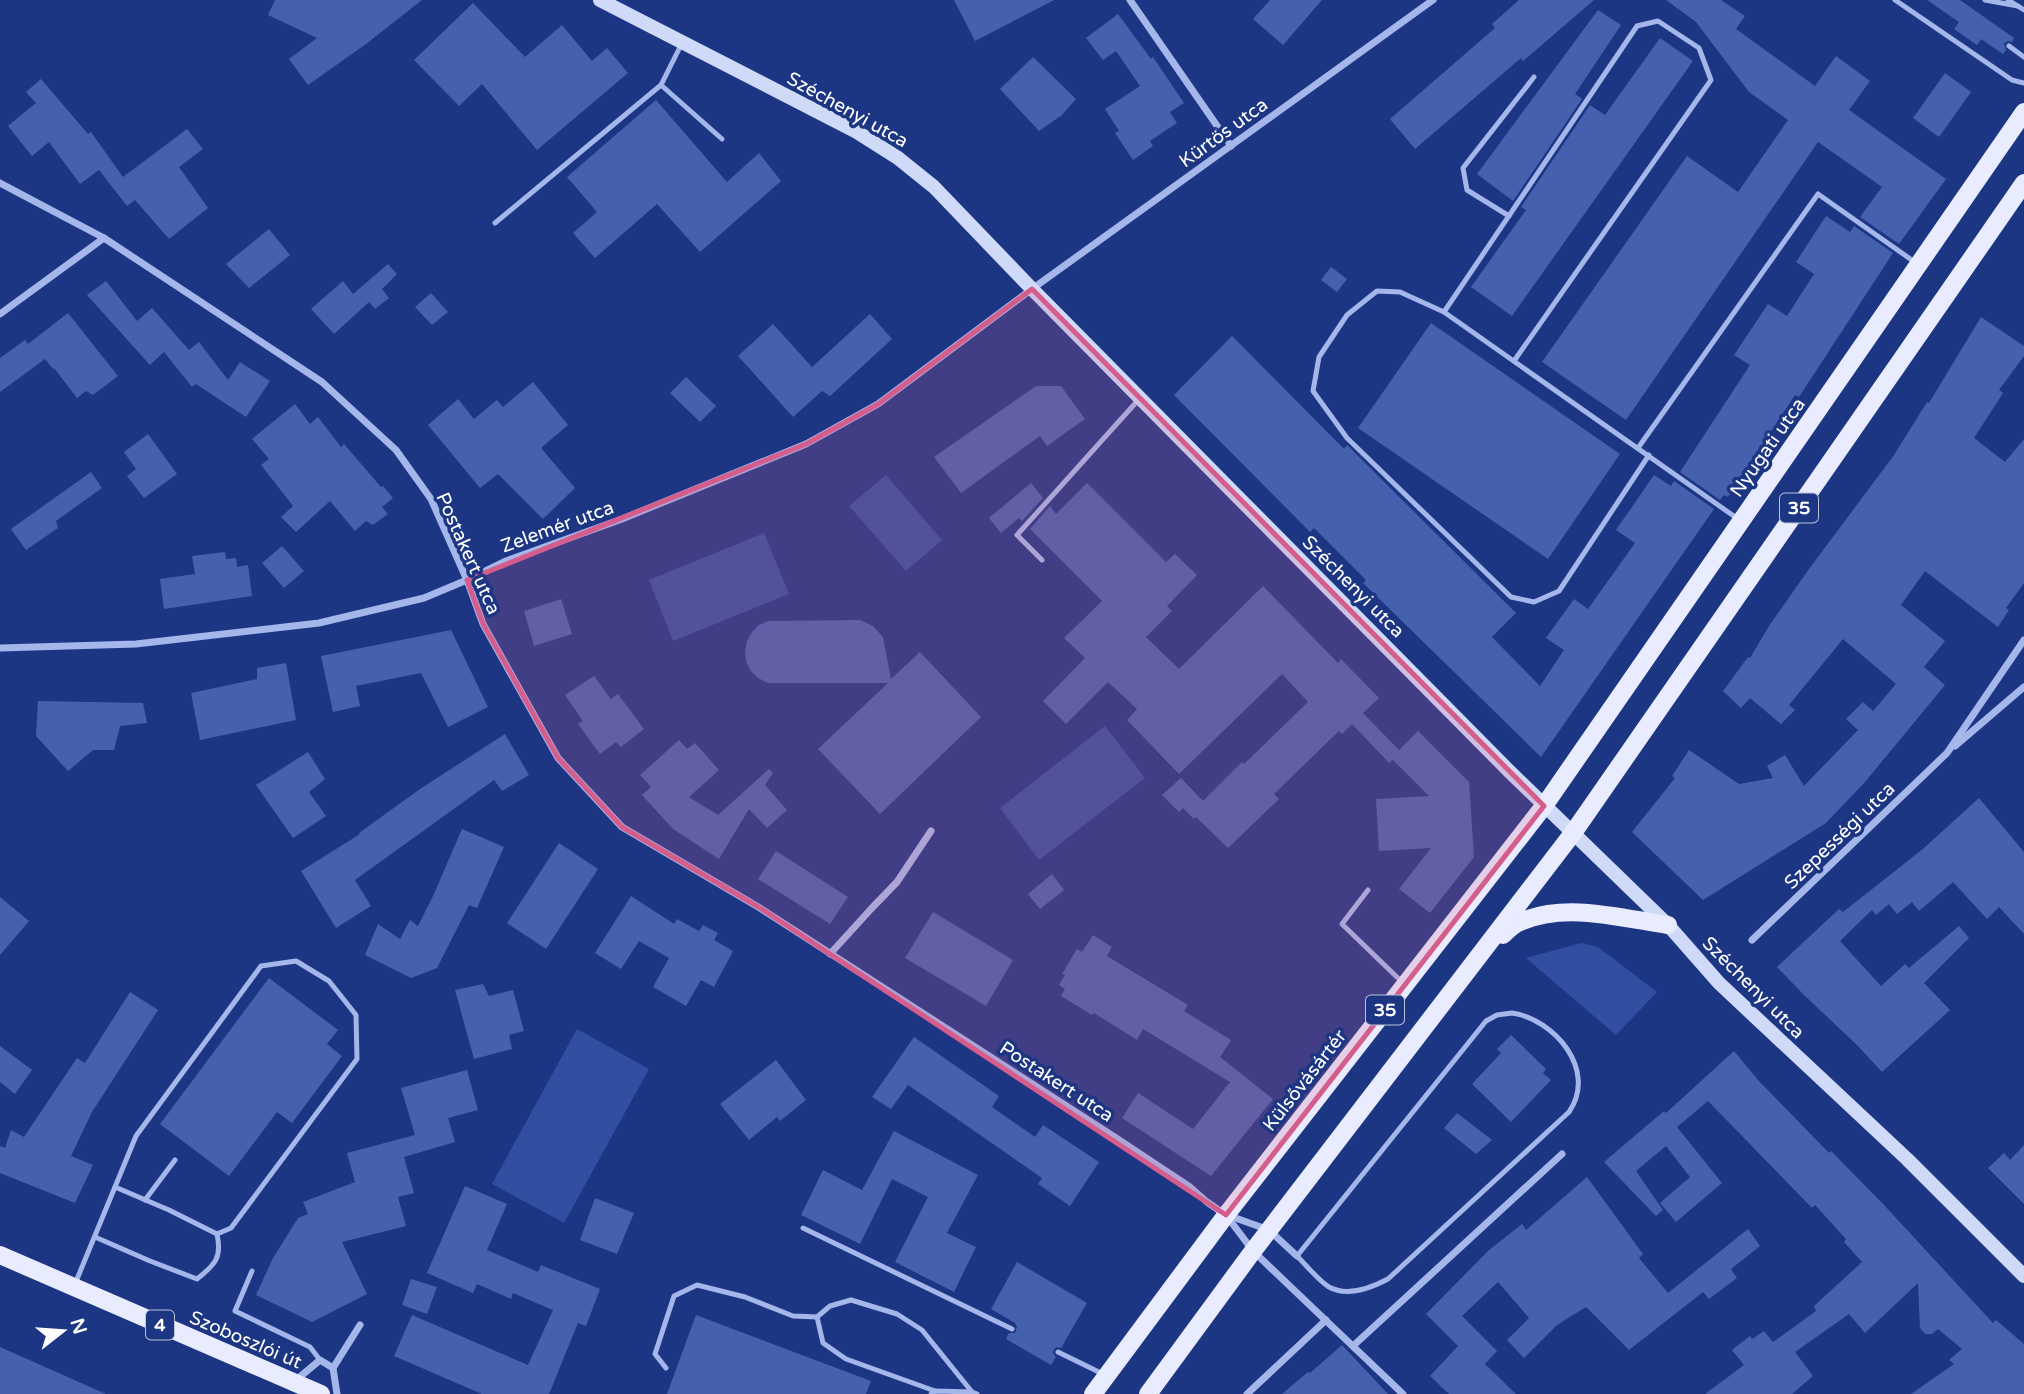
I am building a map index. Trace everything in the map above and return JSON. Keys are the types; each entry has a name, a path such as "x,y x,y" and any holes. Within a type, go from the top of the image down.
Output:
{"main road":[{"name":"Nyugati utca","path":"1544,806 2024,111"},
{"name":"35","path":"1148,1394 1253,1251 1573,833 2024,183"},
{"name":"Külsővásártér","path":"1093,1394 1226,1214 1544,806"},
{"path":"1481,953 1518,922 1553,912 1612,916 1668,926"},
{"name":"Szoboszlói út","path":"0,1255 321,1394"}],"street":[{"name":"Széchenyi utca","path":"600,0 857,132 898,158 934,187 1544,806 1668,926 1719,983 1907,1159 2024,1276"},
{"path":"1130,0 1231,146"},
{"name":"Kürtös utca","path":"1032,289 1433,0"},
{"name":"Postakert utca","path":"0,183 104,238 322,382 396,450 431,499 467,580 483,624 558,758 622,827 760,908 1190,1187 1226,1214 1253,1251"},
{"path":"0,314 104,238"},
{"name":"Zelemér utca","path":"0,648 136,644 320,623 424,598 506,561 622,519 806,444 878,404 1032,289"},
{"name":"Szepességi utca","path":"1947,753 2024,640"},
{"name":"Szepességi utca","path":"1752,940 1947,753 2024,687"},
{"path":"830,954 897,882 931,831"},
{"path":"1353,1346 1562,1154"},
{"path":"1226,1214 1269,1230 1297,1256"},
{"path":"1253,1251 1403,1394"},
{"path":"1247,1394 1326,1320"},
{"path":"337,1394 333,1368 360,1325"},
{"path":"294,1382 320,1360 333,1368"}],"lane":[{"path":"1895,0 2012,80 2024,83"},
{"path":"1985,0 2016,3"},
{"path":"1444,312 1637,26 1658,21 1699,48 1711,80 1514,361"},
{"path":"495,223 661,85 682,42"},
{"path":"2009,46 2024,57"},
{"path":"1509,216 1467,190 1463,168 1534,77"},
{"path":"661,85 722,139"},
{"path":"1638,448 1818,194 1918,265"},
{"path":"1649,455 1559,591 1534,602 1511,597 1347,438 1313,391 1319,357 1347,315 1377,291 1400,292 1444,312 1649,455 1741,520"},
{"path":"1042,560 1017,535 1140,398"},
{"path":"1368,890 1342,924 1405,985"},
{"path":"74,1287 95,1237 115,1187 136,1136 261,967 296,961 329,981 356,1015 358,1059 231,1228 217,1234 115,1187"},
{"path":"1497,1015 1527,1015 1540,1022 1569,1049 1577,1067 1578,1087 1575,1104 1569,1112 1388,1279 1373,1287 1345,1291 1329,1287 1297,1256 1486,1021 1497,1015"},
{"path":"145,1200 175,1160"},
{"path":"803,1228 1012,1329"},
{"path":"95,1237 197,1279 212,1267 220,1250 217,1234"},
{"path":"253,1271 234,1311 310,1347 320,1360"},
{"path":"666,1368 655,1354 663,1325 674,1296 697,1285 745,1297 793,1316 817,1317 830,1306 852,1300 897,1314 922,1330 974,1393"},
{"path":"817,1317 823,1343 846,1359 933,1393 974,1393"},
{"path":"1058,1352 1107,1376"}],"highlighted area":[{"path":"1032,289 1544,806 1226,1215 760,908 622,827 558,758 483,624 467,580 806,444 878,404"}],"shaded area":[{"path":"886,475 942,540 906,571 849,506"},
{"path":"764,533 789,594 673,641 649,580"},
{"path":"1105,726 1145,778 1039,860 1000,808"},
{"path":"1581,943 1598,947 1657,992 1616,1035 1526,958"},
{"path":"577,1029 649,1069 564,1223 492,1184"}],"building":[{"path":"275,0 422,0 308,85 289,59 317,38 268,15"},
{"path":"954,0 1054,0 975,41"},
{"path":"1270,0 1322,0 1283,45 1253,19"},
{"path":"1519,0 1594,0 1523,61 1521,58 1415,149 1390,119 1495,28 1492,24"},
{"path":"1666,0 1721,0 1745,16 1736,29 1815,86 1836,56 1870,81 1849,110 1946,179 1899,244 1860,217 1882,187 1818,142 1626,420 1542,362 1687,156 1738,192 1788,120 1749,92 1696,22"},
{"path":"1927,0 1960,0 2014,38 2012,42 2004,43 2006,50 2003,54 1981,39 1977,45 1954,29 1959,22"},
{"path":"473,3 525,57 562,25 592,61 607,48 628,73 537,150 482,84 459,106 414,60"},
{"path":"1598,10 1621,25 1575,94 1582,99 1513,201 1477,174"},
{"path":"1118,14 1151,59 1153,57 1184,103 1170,112 1177,123 1150,141 1153,146 1133,160 1115,133 1119,131 1105,109 1140,86 1116,51 1103,60 1086,38"},
{"path":"1660,38 1693,61 1512,316 1471,287 1526,210 1521,207 1590,105 1605,115"},
{"path":"1033,57 1076,99 1062,115 1039,131 1000,89"},
{"path":"1945,73 1971,92 1939,137 1913,118"},
{"path":"41,79 88,134 91,132 123,177 187,129 203,149 179,167 208,208 169,239 135,200 127,206 99,170 80,184 49,142 32,156 8,126 36,103 26,92"},
{"path":"656,100 727,182 759,153 781,181 700,252 657,204 595,258 573,233 597,212 567,177"},
{"path":"1826,216 1850,232 1854,226 1893,253 1799,397 1795,395 1728,497 1724,495 1720,500 1680,472 1750,365 1734,355 1768,304 1787,316 1814,274 1796,262"},
{"path":"269,229 290,255 249,288 226,264"},
{"path":"388,264 397,274 382,289 389,298 375,309 369,302 334,334 311,309 343,281 353,294"},
{"path":"1331,267 1347,279 1337,292 1321,280"},
{"path":"106,281 137,321 152,308 189,350 199,342 228,380 240,362 270,381 246,417 196,384 192,387 164,352 150,365 87,295"},
{"path":"431,293 448,312 432,325 415,307"},
{"path":"68,313 118,376 93,395 86,391 77,398 45,359 0,392 0,358 25,340 28,344"},
{"path":"870,314 892,339 830,396 822,391 793,417 738,356 773,324 812,367"},
{"path":"1981,317 2024,346 2024,356 1999,390 2003,393 1974,438 2005,462 2024,439 2024,583 2006,608 2009,610 1998,627 1925,571 1901,605 1945,641 1924,667 1945,685 1865,782 1826,823 1703,900 1632,832 1675,778 1672,776 1689,750 1739,784 1773,778 1767,766 1785,755 1804,786 1858,730 1846,719 1863,702 1873,711 1896,684 1843,639 1789,705 1795,710 1781,724 1750,698 1741,708 1723,691 1748,657 1750,658 1809,569 1894,455"},
{"path":"1431,323 1620,454 1548,559 1358,428"},
{"path":"1232,336 1344,449 1347,445 1516,613 1492,637 1540,686 1564,650 1546,638 1574,599 1588,609 1635,543 1616,530 1654,475 1671,486 1674,481 1714,509 1541,757 1363,583 1366,580 1314,528 1310,532 1174,395"},
{"path":"686,377 716,406 700,422 670,393"},
{"path":"533,382 568,425 541,448 575,488 543,519 498,474 480,488 428,425 458,399 474,419 497,400 503,407"},
{"path":"1036,386 1061,386 1085,419 1047,446 1040,436 961,493 934,457"},
{"path":"295,404 310,424 318,417 341,447 344,444 381,487 383,486 393,498 382,507 388,514 373,525 366,521 355,531 330,501 296,532 281,517 293,506 261,465 269,459 252,439"},
{"path":"148,434 177,474 144,498 127,476 136,469 124,452"},
{"path":"91,472 102,488 56,521 58,528 26,550 11,529"},
{"path":"1031,483 1043,498 1022,521 1019,518 1001,533 989,518"},
{"path":"1087,483 1166,562 1175,554 1197,575 1167,606 1172,611 1146,637 1179,669 1263,586 1338,663 1341,659 1379,698 1363,713 1399,750 1418,731 1469,782 1474,857 1430,913 1399,889 1431,848 1379,851 1376,799 1429,796 1393,760 1389,763 1352,724 1342,734 1339,731 1274,794 1279,799 1228,848 1196,817 1194,819 1183,808 1179,812 1162,795 1181,778 1203,801 1308,702 1282,674 1179,774 1127,720 1137,709 1108,682 1066,724 1043,701 1085,658 1064,638 1102,601 1030,529 1050,506 1056,514"},
{"path":"282,546 304,571 284,588 262,563"},
{"path":"225,552 226,559 236,558 237,567 248,565 252,596 164,609 160,579 195,574 192,556"},
{"path":"561,599 572,634 534,646 524,611"},
{"path":"860,620 873,626 883,637 891,679 920,652 981,717 880,814 818,749 888,683 768,683 751,671 746,661 747,641 752,632 769,621"},
{"path":"451,630 488,707 448,727 421,673 356,686 360,706 333,712 321,656"},
{"path":"286,663 296,720 200,740 191,693 257,679 257,668"},
{"path":"594,676 611,699 618,694 644,729 621,747 616,742 600,754 578,724 583,721 565,695"},
{"path":"38,701 143,703 147,723 120,726 114,750 93,750 68,771 36,736"},
{"path":"505,734 529,775 502,791 494,780 355,880 371,906 336,928 301,871 360,834 420,789"},
{"path":"679,740 687,749 695,743 719,770 689,797 718,815 769,769 773,773 765,785 787,810 767,828 749,809 719,859 673,829 642,795 651,787 640,775"},
{"path":"308,752 325,779 309,792 326,816 293,838 256,785"},
{"path":"1979,798 2024,852 2024,934 1999,907 1987,919 1953,882 1919,911 1912,902 1897,914 1889,904 1876,915 1872,910 1840,941 1881,986 1905,964 1909,968 1959,926 1969,938 1924,983 1950,1010 1882,1072 1777,967 1839,909 1843,912 1890,875"},
{"path":"462,829 504,847 477,908 469,905 437,968 411,978 365,955 378,924 400,939 410,920 418,926"},
{"path":"559,843 598,869 546,949 507,923"},
{"path":"776,851 848,897 830,924 758,879"},
{"path":"1052,874 1064,890 1040,909 1028,894"},
{"path":"631,896 674,924 677,919 699,931 703,925 718,933 714,940 733,951 714,987 701,980 686,1006 653,987 669,958 639,941 621,969 595,953"},
{"path":"0,897 29,921 0,955"},
{"path":"933,912 1013,960 986,1006 905,958"},
{"path":"1093,935 1112,947 1107,956 1188,1005 1184,1011 1231,1040 1220,1057 1273,1099 1211,1176 1122,1118 1138,1093 1193,1129 1230,1082 1143,1029 1137,1040 1061,996 1065,989 1059,985 1065,975 1062,974 1077,949 1082,952"},
{"path":"269,978 338,1030 327,1044 342,1056 292,1123 277,1112 229,1176 160,1124"},
{"path":"483,984 489,996 513,990 524,1031 509,1035 512,1049 474,1059 455,990"},
{"path":"130,992 158,1010 92,1112 71,1156 93,1165 75,1203 0,1173 0,1146 5,1148 11,1130 24,1137 77,1058 85,1063"},
{"path":"1511,1035 1546,1069 1543,1073 1551,1080 1511,1122 1472,1084 1501,1053 1497,1049"},
{"path":"914,1037 999,1096 992,1107 1035,1137 1043,1125 1099,1162 1070,1206 1038,1184 1042,1178 908,1085 891,1109 872,1097"},
{"path":"0,1046 32,1070 15,1094 0,1082"},
{"path":"1734,1051 1758,1080 1884,1205 1993,1323 1996,1320 2024,1344 2024,1394 1911,1394 1954,1364 1949,1360 1962,1349 1938,1329 1932,1334 1925,1334 1920,1328 1918,1283 1865,1333 1849,1314 1795,1352 1813,1376 1792,1394 1705,1394 1744,1365 1732,1350 1750,1336 1752,1339 1764,1331 1773,1342 1816,1311 1814,1306 1862,1262 1844,1242 1846,1239 1815,1205 1812,1208 1708,1101 1677,1127 1722,1183 1676,1222 1660,1203 1690,1177 1666,1146 1636,1171 1663,1210 1656,1216 1604,1162 1664,1111 1666,1113"},
{"path":"776,1060 806,1100 780,1121 777,1117 749,1140 720,1104"},
{"path":"467,1070 478,1110 448,1118 455,1142 404,1157 414,1193 398,1197 406,1226 342,1242 367,1294 312,1322 256,1295 273,1258 298,1218 308,1214 303,1202 355,1182 347,1153 415,1135 401,1088"},
{"path":"1457,1113 1492,1140 1476,1154 1444,1128"},
{"path":"894,1131 978,1175 947,1233 976,1247 954,1292 895,1262 928,1197 892,1179 860,1244 801,1215 823,1170 862,1190"},
{"path":"2024,1145 2024,1204 1988,1168 2004,1153 2010,1160"},
{"path":"1587,1177 1643,1254 1639,1258 1668,1293 1748,1229 1760,1246 1731,1269 1737,1278 1709,1299 1703,1292 1629,1350 1586,1307 1557,1325 1524,1358 1507,1340 1529,1318 1498,1282 1462,1316 1497,1351 1485,1364 1516,1394 1449,1394 1430,1376 1458,1346 1426,1314 1488,1251 1522,1224 1526,1230"},
{"path":"465,1186 507,1204 487,1250 538,1272 541,1265 600,1289 586,1326 578,1323 549,1394 482,1394 394,1356 412,1315 528,1365 553,1310 513,1293 511,1299 477,1284 473,1293 427,1273"},
{"path":"595,1198 634,1213 617,1254 580,1240"},
{"path":"1017,1262 1087,1303 1061,1348 1054,1349 1056,1357 1051,1365 1006,1339 1009,1333 1015,1333 1015,1323 991,1309"},
{"path":"411,1279 437,1287 427,1314 402,1305"},
{"path":"696,1315 871,1381 866,1394 667,1394"},
{"path":"1342,1345 1388,1394 1282,1394 1310,1373"},
{"path":"0,1347 106,1394 0,1394"}]}
